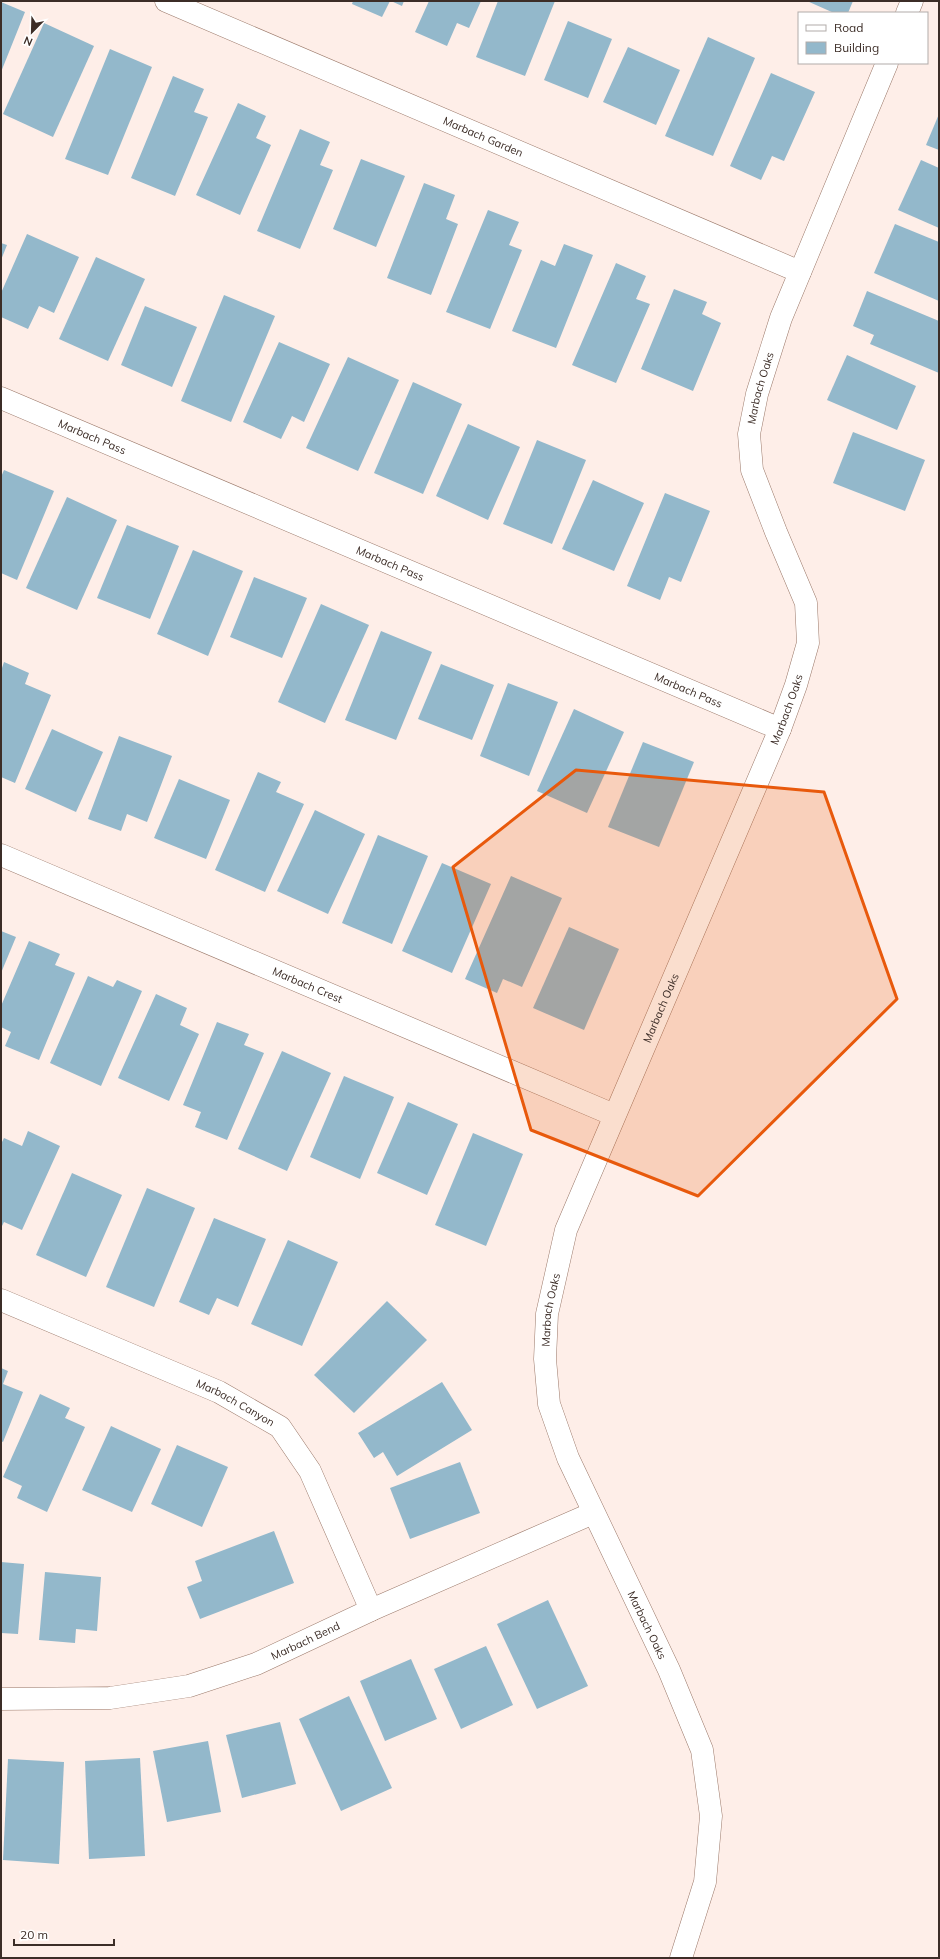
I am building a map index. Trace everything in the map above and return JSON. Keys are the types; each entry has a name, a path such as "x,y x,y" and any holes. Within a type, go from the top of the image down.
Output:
{"street":[{"name":"Marbach Garden","path":"166,1 800,272"},
{"path":"907,12 912,1"},
{"name":"Marbach Oaks","path":"681,1958 706,1882 711,1816 702,1750 669,1670 568,1458 549,1404 545,1359 548,1314 566,1230 780,729 796,685 808,643 806,603 752,470 749,434 757,394 781,318 887,64"},
{"name":"Marbach Pass","path":"1,398 780,729"},
{"name":"Marbach Crest","path":"1,855 614,1115"},
{"name":"Marbach Canyon","path":"1,1300 219,1392 280,1427 310,1471 371,1610"},
{"name":"Marbach Bend","path":"1,1699 110,1698 189,1686 256,1664 371,1610 593,1513"}],"highlighted area":[{"path":"576,770 824,792 897,999 698,1196 531,1130 453,867"}],"building":[{"path":"353,1 390,1 382,17 352,4"},
{"path":"391,1 404,1 402,6"},
{"path":"429,1 481,1 469,28 457,23 447,46 415,32"},
{"path":"498,1 555,1 525,76 476,57"},
{"path":"807,1 853,1 848,12 832,12"},
{"path":"1,2 25,12 1,72"},
{"path":"568,21 612,39 588,98 544,80"},
{"path":"44,23 94,46 53,137 3,114"},
{"path":"708,37 755,58 713,156 665,136"},
{"path":"628,47 680,70 656,125 603,102"},
{"path":"110,49 152,67 108,175 65,159"},
{"path":"771,73 815,92 784,161 772,156 761,180 730,166"},
{"path":"173,76 204,89 194,112 208,117 175,196 131,178"},
{"path":"238,103 266,116 256,138 271,145 240,215 196,195"},
{"path":"939,114 939,150 926,145"},
{"path":"300,129 330,142 320,165 333,170 300,249 257,231"},
{"path":"361,159 405,176 376,247 333,229"},
{"path":"921,160 939,168 939,228 898,210"},
{"path":"424,183 455,195 446,219 458,224 431,295 387,278"},
{"path":"488,210 519,222 509,245 522,250 490,329 446,312"},
{"path":"895,224 939,242 939,301 874,273"},
{"path":"27,234 79,257 54,313 39,306 28,329 1,317 1,293"},
{"path":"1,243 7,245 1,260"},
{"path":"564,244 593,255 556,348 512,331 541,260 555,266"},
{"path":"96,257 145,279 108,361 59,339"},
{"path":"616,263 646,276 636,299 650,304 616,383 572,365"},
{"path":"674,289 707,302 702,314 721,323 693,391 641,369"},
{"path":"867,291 939,321 939,373 870,344 874,335 853,326"},
{"path":"224,295 275,316 231,422 181,401"},
{"path":"145,306 197,327 172,387 121,365"},
{"path":"279,342 330,364 304,422 292,416 281,439 243,422"},
{"path":"847,355 916,386 897,430 827,400"},
{"path":"348,357 399,380 358,471 306,448"},
{"path":"413,382 462,404 423,494 374,473"},
{"path":"468,424 520,447 488,520 436,496"},
{"path":"853,432 925,460 905,511 833,483"},
{"path":"537,440 586,460 552,544 503,524"},
{"path":"4,470 54,491 17,580 1,573 1,477"},
{"path":"593,480 644,503 614,571 562,549"},
{"path":"665,493 710,511 681,582 669,577 660,600 627,586"},
{"path":"67,497 117,520 77,610 26,588"},
{"path":"127,525 179,546 150,619 97,598"},
{"path":"193,550 243,571 208,656 157,634"},
{"path":"254,577 307,598 282,658 230,637"},
{"path":"321,604 369,625 325,723 278,702"},
{"path":"381,631 432,652 396,740 345,720"},
{"path":"4,662 29,673 25,684 51,695 15,783 1,777 1,671"},
{"path":"441,664 494,685 472,740 418,719"},
{"path":"508,683 558,702 529,776 480,756"},
{"path":"574,709 624,732 587,813 537,791"},
{"path":"52,729 103,752 76,812 25,789"},
{"path":"119,736 172,756 147,822 127,814 121,831 88,819"},
{"path":"643,742 694,762 659,847 608,827"},
{"path":"258,772 281,782 276,792 304,804 265,892 215,870"},
{"path":"179,779 230,800 206,859 154,838"},
{"path":"315,810 365,834 328,914 277,891"},
{"path":"378,835 428,856 392,944 342,923"},
{"path":"442,863 491,884 452,973 402,951"},
{"path":"511,876 562,898 522,987 503,979 497,993 465,979"},
{"path":"569,927 619,949 584,1030 533,1008"},
{"path":"1,931 16,937 1,973"},
{"path":"29,941 60,954 55,965 75,973 39,1060 5,1046 11,1032 1,1027 1,1006"},
{"path":"88,976 113,987 117,980 142,991 101,1086 50,1063"},
{"path":"156,994 187,1008 180,1025 199,1034 169,1101 118,1078"},
{"path":"217,1022 249,1034 244,1045 264,1053 227,1140 195,1127 201,1112 183,1105"},
{"path":"282,1051 331,1073 287,1171 238,1149"},
{"path":"344,1076 394,1097 360,1179 310,1157"},
{"path":"408,1102 458,1124 427,1195 377,1173"},
{"path":"28,1131 60,1146 22,1230 4,1222 1,1228 1,1144 4,1138 22,1146"},
{"path":"473,1133 523,1154 486,1246 435,1225"},
{"path":"72,1173 122,1195 86,1277 36,1255"},
{"path":"147,1188 195,1208 154,1307 106,1287"},
{"path":"214,1218 266,1239 238,1307 217,1298 209,1315 179,1302"},
{"path":"288,1240 338,1262 302,1346 251,1324"},
{"path":"387,1301 427,1340 354,1413 314,1375"},
{"path":"1,1368 8,1371 3,1384 23,1392 3,1442 1,1441"},
{"path":"442,1382 472,1430 397,1476 383,1452 374,1458 358,1433"},
{"path":"40,1394 70,1408 65,1418 85,1427 47,1512 17,1498 22,1486 3,1477"},
{"path":"111,1426 161,1449 132,1512 82,1490"},
{"path":"177,1445 228,1467 202,1527 151,1504"},
{"path":"460,1462 480,1513 410,1539 390,1488"},
{"path":"274,1531 294,1583 200,1619 187,1587 202,1581 195,1561"},
{"path":"1,1562 24,1564 18,1634 1,1633"},
{"path":"45,1572 101,1577 97,1631 76,1629 75,1643 39,1640"},
{"path":"548,1600 588,1686 537,1709 497,1624"},
{"path":"486,1646 513,1705 461,1729 434,1669"},
{"path":"411,1659 437,1719 385,1741 360,1681"},
{"path":"349,1696 392,1788 341,1811 299,1719"},
{"path":"280,1722 296,1784 242,1798 226,1735"},
{"path":"208,1741 221,1812 167,1822 153,1751"},
{"path":"140,1758 145,1856 89,1859 85,1761"},
{"path":"8,1759 64,1762 59,1864 3,1860"}]}
